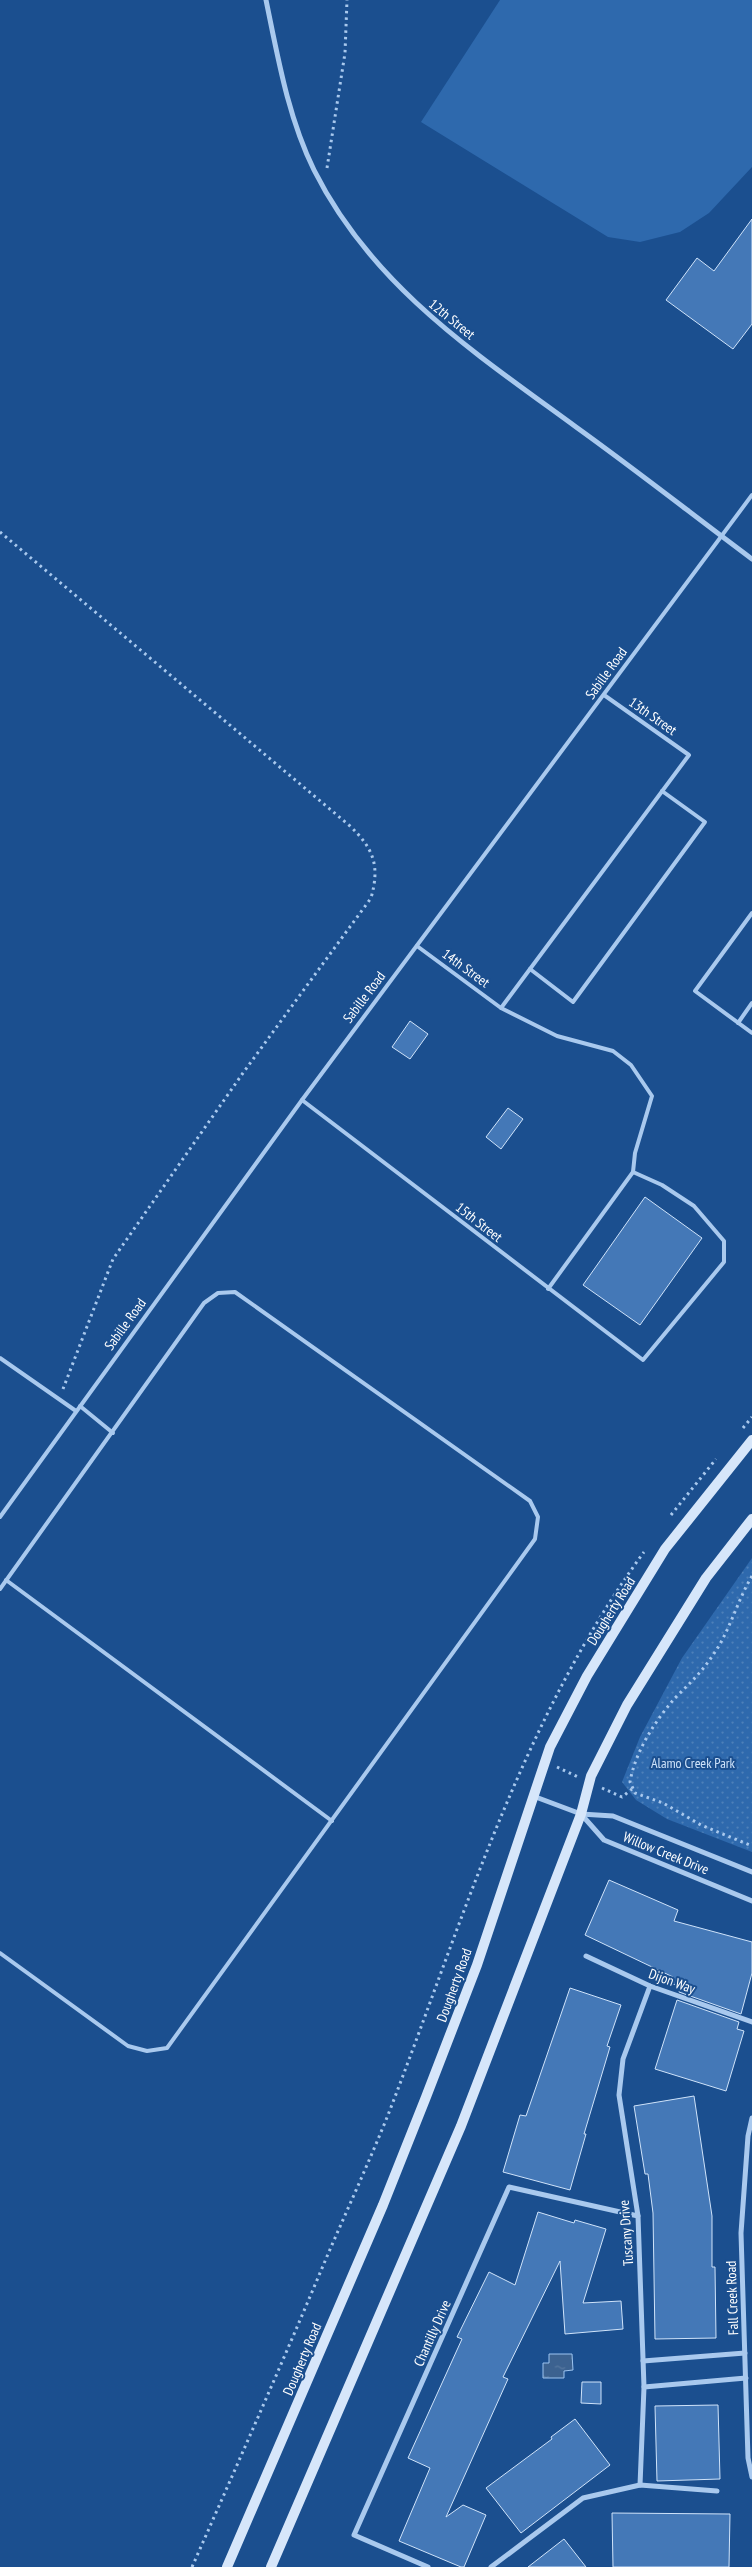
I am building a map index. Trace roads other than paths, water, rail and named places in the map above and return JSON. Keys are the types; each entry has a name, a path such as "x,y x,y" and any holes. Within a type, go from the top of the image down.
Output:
{"main road":[{"name":"Dougherty Road","path":"227,2567 383,2205 426,2097 477,1965 550,1747 587,1676 665,1549 752,1440"},
{"path":"271,2567 461,2126 581,1814 591,1776 627,1705 706,1578 752,1519"}],"street":[{"name":"12th Street","path":"266,0 293,118 314,170 343,219 378,266 426,314 514,383 576,426 752,559"},
{"name":"Willow Creek Drive","path":"533,1796 581,1814 614,1816 752,1872"},
{"name":"Willow Creek Drive","path":"581,1814 604,1840 752,1901"},
{"name":"Dijon Way","path":"586,1956 650,1986 752,2022"},
{"name":"Tuscany Drive","path":"640,2485 644,2387 638,2216 619,2095 623,2060 650,1986"},
{"name":"Fall Creek Road","path":"752,2118 748,2136 741,2233 748,2458 752,2477"},
{"name":"Chantilly Drive","path":"428,2567 354,2536 509,2187 638,2216"},
{"path":"643,2362 745,2353"},
{"path":"644,2387 746,2378"},
{"path":"491,2567 583,2498 640,2485 717,2491"}],"lane":[{"name":"Sabille Road","path":"0,1517 302,1100 752,495"},
{"name":"13th Street","path":"604,695 688,755 662,791"},
{"path":"501,1008 662,791 705,822 573,1002 530,969"},
{"path":"752,913 695,991 752,1034"},
{"name":"14th Street","path":"416,946 501,1008 557,1036 613,1051 631,1065 652,1096 644,1129 635,1153 633,1172"},
{"path":"738,1023 752,1003"},
{"name":"15th Street","path":"302,1100 643,1360 724,1262 724,1241 694,1206 662,1185 633,1172"},
{"path":"548,1289 633,1172"},
{"path":"0,1589 204,1303 218,1293 235,1292 530,1501 538,1518 535,1539 168,2048 147,2051 128,2046 0,1952"},
{"path":"0,1358 76,1411"},
{"path":"80,1406 113,1433"},
{"path":"6,1580 332,1821"}],"water":[{"path":"549,2354 572,2354 573,2370 564,2371 564,2378 543,2378 543,2363 549,2363"}],"park label":[{"name":"Alamo Creek Park","path":"693,1763"}]}
